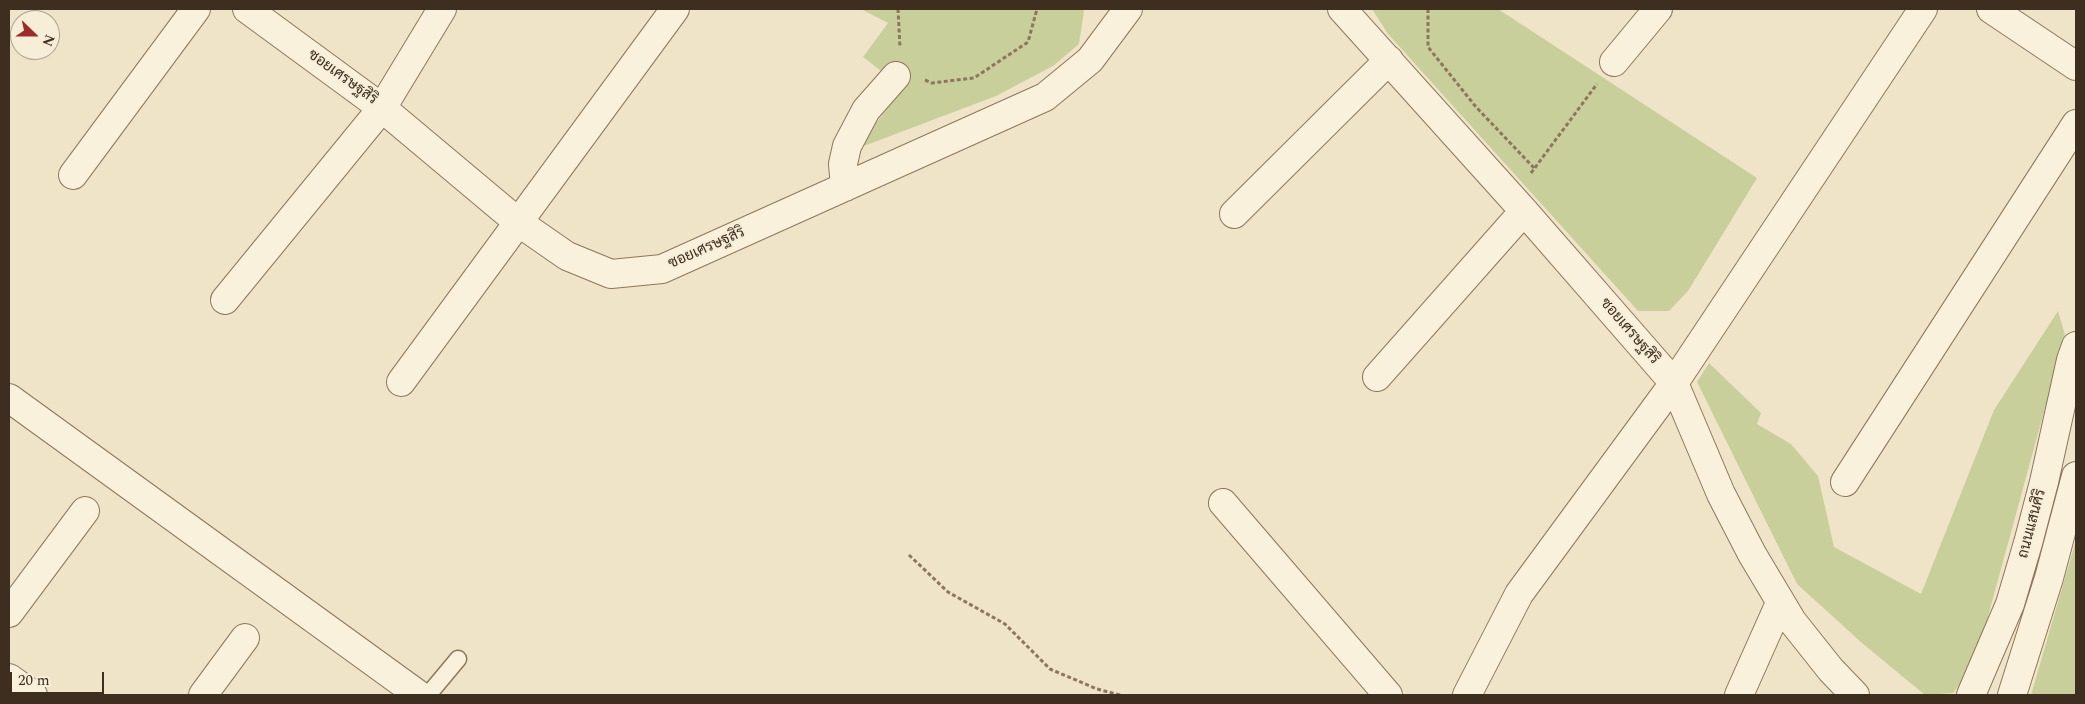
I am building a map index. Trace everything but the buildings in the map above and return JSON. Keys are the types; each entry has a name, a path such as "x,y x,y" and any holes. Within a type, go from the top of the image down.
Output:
{"street":[{"path":"73,174 196,9"},
{"name":"ซอยเศรษฐสิริ","path":"247,9 382,108 518,222 567,256 611,274 662,269 1045,97 1090,60 1128,9"},
{"path":"225,300 382,108 442,9"},
{"path":"401,382 675,9"},
{"name":"ซอยเศรษฐสิริ","path":"1342,9 1517,203 1674,383 1721,494 1780,603 1831,670 1855,695"},
{"path":"1614,62 1658,9"},
{"path":"1467,695 1518,594 1674,383 1923,9"},
{"path":"1991,9 2076,66"},
{"path":"1234,214 1389,60"},
{"path":"845,187 843,164 847,146 866,110 898,63"},
{"path":"1845,482 2076,124"},
{"path":"1377,377 1517,203"},
{"name":"ถนนแสนศิริ","path":"1971,695 2010,604 2044,482 2076,346"},
{"path":"9,398 419,695"},
{"path":"2044,482 2075,482"},
{"name":"ถนนแสนศิริ","path":"2012,695 2049,578 2075,482"},
{"path":"1223,503 1388,695"},
{"path":"9,613 84,512"},
{"path":"1739,695 1780,603"},
{"path":"203,695 245,638"},
{"path":"9,678 33,695"}],"lane":[{"path":"428,695 458,659"}],"path":[{"path":"898,9 898,63"},
{"path":"924,80 932,83 974,78 1028,42 1037,9"},
{"path":"1428,9 1428,47 1476,107 1535,168"},
{"path":"1517,203 1535,168 1614,62"},
{"path":"909,554 948,592 1005,624 1050,668 1097,689 1120,695"}],"green space":[{"path":"861,9 1081,9 1084,11 1079,44 1053,66 996,96 856,149 903,88 863,57 888,23"},
{"path":"1372,9 1498,9 1757,178 1688,291 1669,311 1638,311 1388,34"},
{"path":"2058,311 2065,335 1975,664 1953,693 1925,695 1862,643 1797,584 1697,382 1709,363 1761,413 1757,424 1791,444 1818,476 1834,547 1921,594 1994,410"},
{"path":"2076,540 2076,695 2031,695"}]}
